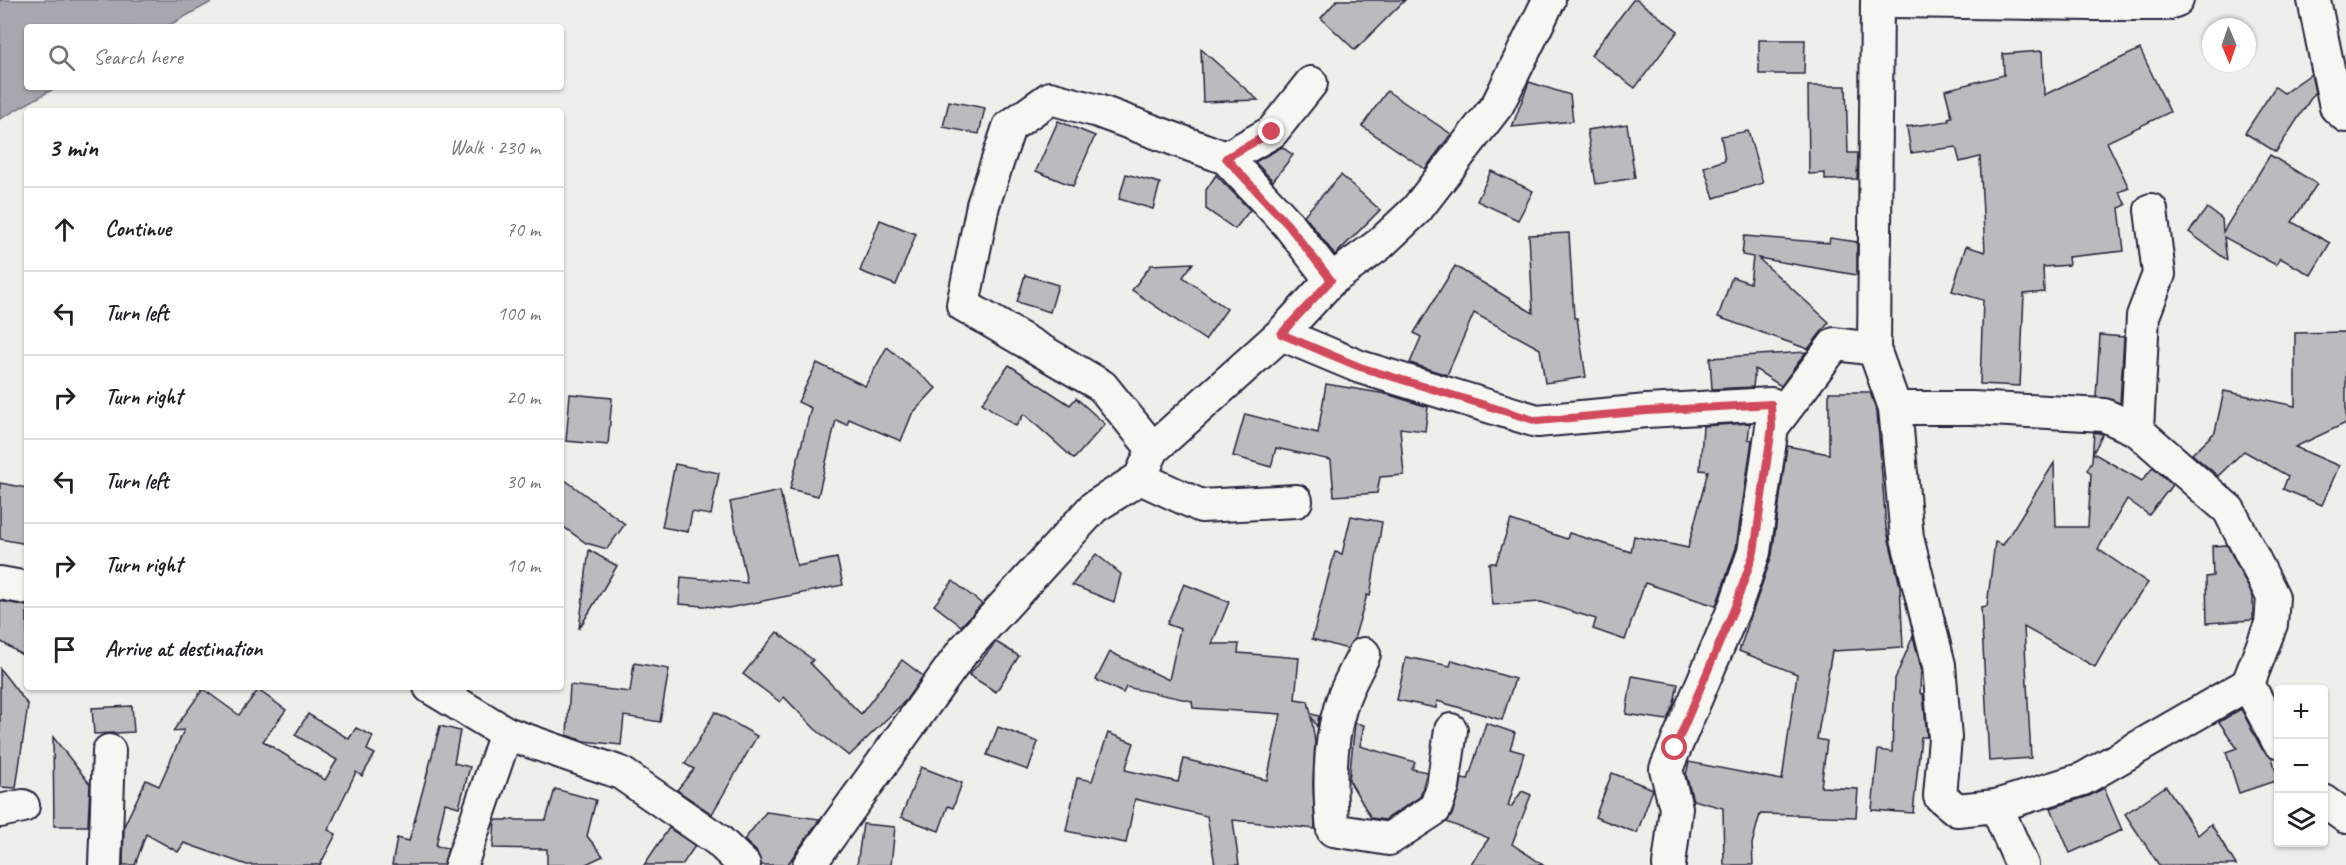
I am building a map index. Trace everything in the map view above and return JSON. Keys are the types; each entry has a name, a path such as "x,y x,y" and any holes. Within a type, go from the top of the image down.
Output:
{"street":[{"path":"809,865 963,651 1094,507 1140,478 1153,449 1281,334 1331,280 1380,244 1417,209 1492,112 1549,0"},
{"path":"1896,408 1972,408 2104,415 2137,430 2229,510 2273,597 2271,624 2248,684 2083,779 1996,806 1957,810 1940,796 1945,738 1939,665 1906,538 1896,408 1874,349 1877,1 1980,0 2100,5 2166,4 2176,0"},
{"path":"2314,0 2336,106 2346,116"},
{"path":"1226,158 1272,132 1311,83"},
{"path":"1153,449 1102,386 963,305 983,205 1009,127 1050,98 1098,111 1226,158 1288,225 1331,280"},
{"path":"2137,430 2143,316 2159,274 2151,210"},
{"path":"1281,334 1360,367 1537,421 1647,411 1771,404 1772,427 1754,552 1736,604 1666,768 1676,808 1669,865"},
{"path":"1772,427 1835,344 1874,349"},
{"path":"1140,478 1201,506 1296,501"},
{"path":"0,583 24,587"},
{"path":"1364,654 1341,705 1334,745 1331,807 1333,830 1393,852 1435,808 1445,775 1451,730"},
{"path":"2248,684 2277,739"},
{"path":"435,690 506,732 621,773 718,840 744,865"},
{"path":"461,865 506,732"},
{"path":"105,865 109,751"},
{"path":"2328,804 2346,817"},
{"path":"1996,806 2022,865"}],"shaded area":[{"path":"0,0 215,0 171,24 24,24 24,90 52,90 0,119"}],"building":[{"path":"1337,0 1405,0 1355,50 1321,18"},
{"path":"1633,0 1637,0 1678,31 1635,88 1591,55"},
{"path":"1759,40 1805,40 1804,74 1759,74"},
{"path":"1201,49 1258,100 1203,102"},
{"path":"2140,49 2170,112 2107,142 2129,188 2119,192 2126,205 2119,208 2124,251 2068,257 2069,265 2043,267 2044,292 2024,294 2020,386 1980,384 1983,300 1952,291 1966,246 1985,252 1980,157 1960,162 1956,147 1911,153 1907,127 1949,121 1948,118 1952,117 1945,90 2004,75 2003,54 2042,51 2044,95"},
{"path":"2311,74 2315,92 2276,152 2245,133 2275,87 2284,93"},
{"path":"1529,82 1570,95 1573,121 1512,127"},
{"path":"1808,86 1846,86 1848,153 1858,153 1857,179 1825,180 1825,173 1809,174"},
{"path":"1387,91 1451,134 1425,169 1362,126"},
{"path":"949,101 985,108 979,134 943,127"},
{"path":"1058,121 1095,136 1073,186 1036,171"},
{"path":"1627,124 1635,178 1596,184 1587,130"},
{"path":"1748,131 1763,183 1714,198 1704,167 1725,160 1721,136"},
{"path":"1282,147 1293,155 1273,181 1255,162"},
{"path":"2270,155 2317,184 2292,222 2330,243 2311,275 2280,258 2276,265 2224,237 2227,260 2189,232 2207,208 2222,219 2223,232"},
{"path":"1491,171 1533,191 1518,220 1477,201"},
{"path":"1126,174 1160,183 1153,209 1119,199"},
{"path":"1216,175 1250,210 1235,229 1206,209 1206,190"},
{"path":"1341,175 1380,210 1335,255 1304,215"},
{"path":"880,220 916,234 896,285 860,271"},
{"path":"1569,233 1574,318 1577,318 1586,377 1545,383 1540,349 1474,313 1447,375 1410,363 1421,337 1414,333 1455,266 1533,313 1529,235"},
{"path":"1744,236 1829,243 1830,238 1857,242 1857,275 1758,258 1829,322 1808,349 1718,317 1732,277 1750,283 1753,257 1742,255"},
{"path":"1193,263 1183,277 1227,309 1205,340 1132,290 1151,265"},
{"path":"1025,275 1058,285 1050,312 1017,302"},
{"path":"2346,332 2346,423 2295,447 2339,466 2322,505 2283,489 2288,476 2244,451 2218,476 2192,454 2215,432 2224,391 2295,406 2295,333"},
{"path":"2100,335 2124,337 2120,403 2096,397"},
{"path":"887,347 936,388 912,414 901,441 849,419 847,425 836,420 818,496 790,489 811,408 798,402 817,363 865,386"},
{"path":"1806,352 1781,386 1755,369 1753,387 1712,389 1710,358"},
{"path":"1009,365 1070,405 1076,398 1105,424 1074,459 1024,414 1016,426 982,403"},
{"path":"1326,384 1386,394 1428,407 1425,431 1400,428 1404,475 1380,477 1377,493 1334,496 1331,460 1276,448 1271,467 1233,456 1245,414 1318,433"},
{"path":"1829,392 1870,392 1877,412 1886,527 1900,586 1903,647 1832,651 1817,739 1827,741 1821,787 1858,789 1856,817 1760,814 1752,844 1753,865 1724,865 1723,808 1693,800 1686,775 1689,762 1782,780 1797,674 1739,651 1772,555 1787,446 1829,454"},
{"path":"570,394 612,398 608,445 566,441"},
{"path":"1750,423 1748,439 1752,440 1736,548 1716,606 1645,583 1625,640 1593,629 1596,619 1541,602 1492,605 1489,563 1496,563 1511,520 1567,539 1569,533 1631,552 1634,536 1688,548 1708,471 1700,470 1703,426"},
{"path":"2094,432 2103,434 2093,453 2142,481 2153,467 2172,485 2149,515 2127,499 2098,549 2148,583 2124,616 2095,667 2024,627 2031,758 1989,761 1981,607 1987,606 1995,542 2003,545 2054,463 2056,527 2088,527 2091,473 2087,470 2092,461"},
{"path":"675,464 719,473 711,515 692,512 688,532 662,527"},
{"path":"564,479 625,524 607,549 586,543 564,527"},
{"path":"0,483 24,487 24,543 0,539"},
{"path":"780,491 797,566 837,558 843,585 728,608 679,604 681,577 747,583 730,502"},
{"path":"1351,516 1382,522 1370,596 1367,595 1354,639 1347,649 1312,639 1335,552 1342,554"},
{"path":"2227,545 2253,597 2253,620 2207,623 2206,577 2213,576 2212,546"},
{"path":"589,550 617,566 579,629"},
{"path":"1096,554 1121,574 1114,602 1072,585"},
{"path":"953,581 982,604 961,626 934,605"},
{"path":"1184,584 1229,602 1212,644 1239,644 1238,653 1299,658 1295,699 1308,701 1311,714 1319,716 1317,727 1311,716 1315,742 1313,784 1315,829 1233,820 1239,865 1215,865 1207,816 1135,799 1126,843 1066,831 1077,778 1092,781 1108,733 1134,743 1125,770 1178,782 1184,759 1267,780 1281,714 1193,708 1192,701 1126,687 1123,693 1096,680 1110,652 1169,680 1180,629 1167,624"},
{"path":"0,601 24,605 24,656 0,641"},
{"path":"777,632 813,660 810,663 861,714 902,660 923,676 906,700 849,756 815,729 784,697 780,702 743,674"},
{"path":"1913,636 1921,668 1920,693 1923,694 1927,737 1921,737 1913,813 1872,810 1878,750 1892,752 1895,679"},
{"path":"996,642 1019,656 996,692 969,675"},
{"path":"1406,657 1450,666 1452,660 1515,679 1502,720 1437,701 1436,708 1397,700"},
{"path":"634,663 669,669 660,722 624,716 621,745 584,741 567,735 570,685 630,692"},
{"path":"0,669 28,705 16,788 0,787"},
{"path":"1632,676 1678,684 1667,720 1626,714"},
{"path":"202,690 239,715 258,690 286,710 263,741 325,780 337,760 295,735 308,714 349,739 356,728 373,736 367,750 375,754 362,776 356,772 328,830 336,834 320,865 247,865 184,843 178,852 146,834 135,865 123,865 124,826 146,780 159,786 184,730 173,731"},
{"path":"132,706 134,732 94,734 92,708"},
{"path":"2241,709 2262,749 2272,757 2274,781 2239,793 2226,752 2237,748 2219,722"},
{"path":"715,712 757,736 712,814 677,790 694,769 685,764"},
{"path":"1355,723 1364,725 1360,746 1415,762 1412,769 1427,772 1420,797 1385,820 1371,818 1349,780"},
{"path":"1486,723 1515,733 1510,749 1524,753 1508,806 1511,807 1522,791 1531,795 1512,844 1543,865 1470,865 1489,838 1446,822 1452,815 1462,779 1468,780"},
{"path":"440,726 460,731 454,763 470,767 459,807 445,803 436,846 448,848 444,865 392,865 397,838 409,841"},
{"path":"998,727 1038,742 1028,770 987,755"},
{"path":"53,737 90,784 88,826 54,826"},
{"path":"921,767 962,783 953,808 948,806 939,831 901,817"},
{"path":"1612,773 1653,789 1637,833 1595,817"},
{"path":"2166,786 2198,835 2211,824 2236,865 2159,865 2125,814"},
{"path":"2104,788 2122,830 2070,853 2051,808 2089,796"},
{"path":"555,789 596,800 587,836 603,856 584,865 547,865 547,849 493,848 495,820 546,820"},
{"path":"766,812 820,819 787,865 761,865 757,852 744,840"},
{"path":"863,824 895,827 891,865 857,865"},
{"path":"669,828 695,846 682,865 644,865"}],"route":[{"path":"1272,132 1226,158 1288,225 1331,280 1281,334 1360,367 1537,421 1647,411 1771,404 1772,427 1754,552 1736,604 1675,748"}]}
